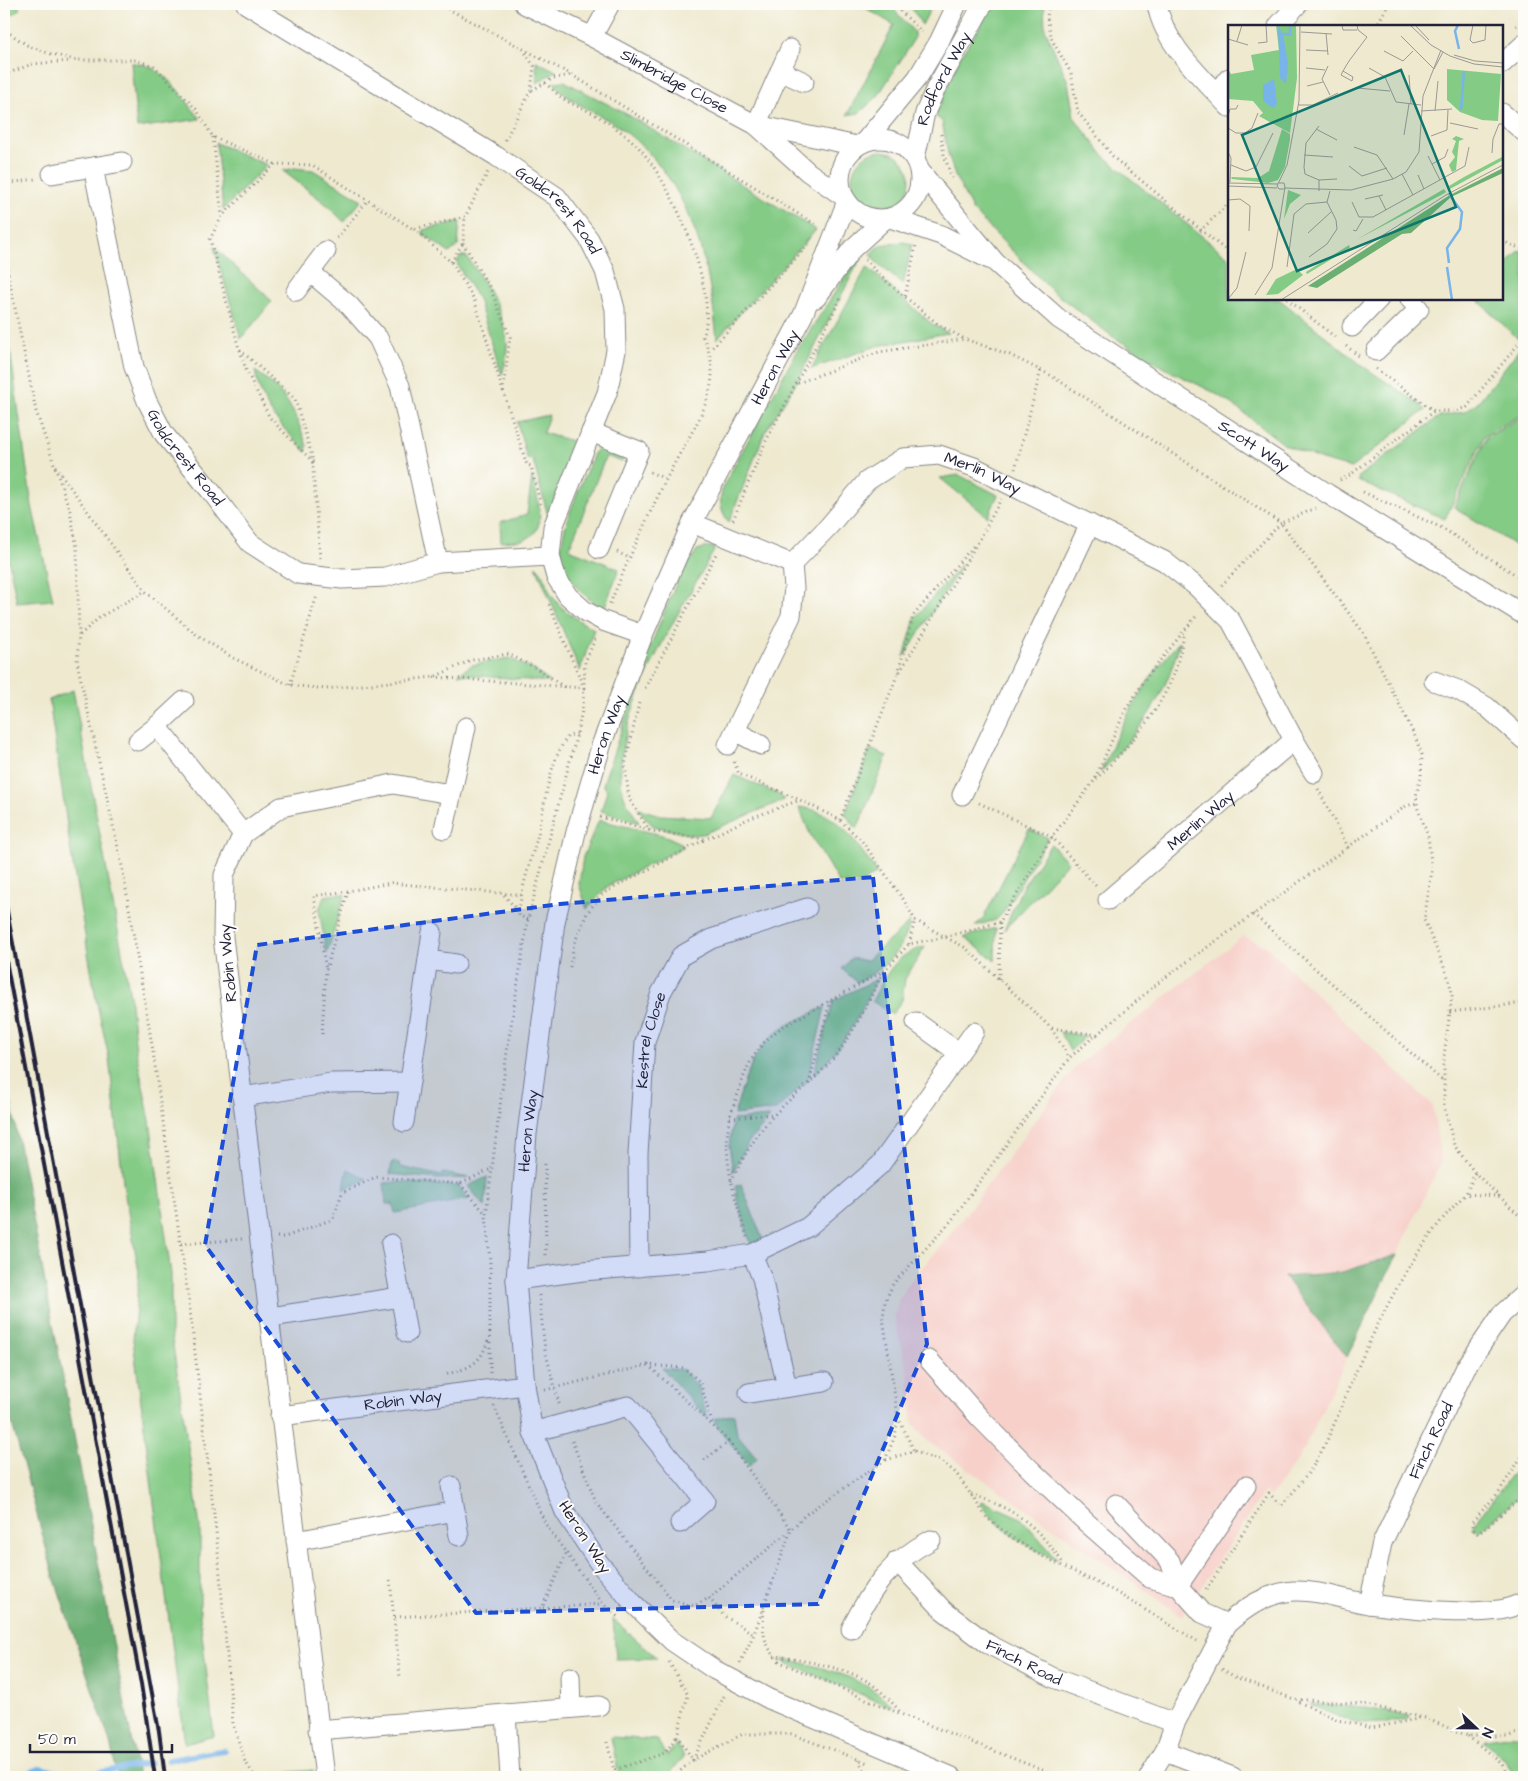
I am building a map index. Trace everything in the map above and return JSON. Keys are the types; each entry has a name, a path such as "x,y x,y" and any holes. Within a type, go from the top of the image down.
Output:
{"street":[{"name":"Goldcrest Road","path":"246,4 496,156 557,197 589,239 605,271 615,309 616,351 607,393 553,527 550,556 556,577 568,596 585,611 603,621 643,635"},
{"name":"Slimbridge Close","path":"524,4 592,37 756,125 808,172 845,199"},
{"path":"592,37 610,4"},
{"name":"Rodford Way","path":"861,144 918,77 939,42 957,4"},
{"name":"Rodford Way","path":"918,165 925,113 934,90 983,4"},
{"path":"1157,4 1158,15 1178,48 1228,106"},
{"path":"1279,25 1297,4"},
{"path":"1503,63 1524,44"},
{"path":"756,125 790,49"},
{"path":"780,71 804,82"},
{"path":"1216,92 1228,79"},
{"path":"1503,115 1524,132"},
{"name":"Slimbridge Close","path":"756,125 861,144"},
{"path":"885,139 898,143 918,165 920,186 916,198 908,208 888,219 871,218 854,210 845,199 840,184 841,170 846,158 861,144 885,139"},
{"path":"52,174 122,162"},
{"name":"Scott Way","path":"918,165 995,262 1059,319 1328,494 1524,616"},
{"name":"Goldcrest Road","path":"93,167 134,367 164,434 250,543 298,574 342,579 384,577 438,562 550,556"},
{"name":"Heron Way","path":"804,315 824,229 845,199"},
{"name":"Heron Way","path":"888,219 852,250 804,315 692,522 643,635 602,743 576,832 555,922 527,1134 516,1280 526,1390 533,1432 565,1512 599,1563 633,1603 672,1641 715,1670 769,1699 952,1777"},
{"name":"Scott Way","path":"888,219 940,235 995,262"},
{"path":"296,291 326,251"},
{"path":"310,272 349,305 378,338 400,386 438,562"},
{"path":"1345,337 1378,300"},
{"path":"1371,356 1414,304"},
{"path":"591,432 639,451 599,549"},
{"name":"Merlin Way","path":"792,564 829,526 867,481 903,458 939,455 974,467 1164,561 1209,597 1231,621 1294,740 1314,773"},
{"path":"692,522 792,564 794,588 791,616 731,738 761,744"},
{"path":"962,795 1090,524"},
{"path":"1434,681 1458,690 1487,706 1524,740"},
{"path":"138,741 184,701"},
{"path":"157,726 243,834"},
{"path":"444,829 450,794 466,727"},
{"name":"Merlin Way","path":"1108,900 1294,740"},
{"name":"Robin Way","path":"325,1777 280,1416 271,1317 242,1097 224,937 224,875 243,834 281,807 393,784 450,794"},
{"name":"Kestrel Close","path":"639,1267 638,1154 645,1042 661,993 681,956 711,939 807,908"},
{"path":"404,1122 432,932"},
{"path":"428,960 456,964"},
{"path":"916,1022 959,1053"},
{"path":"516,1280 752,1254 808,1227 880,1165 974,1032"},
{"path":"242,1097 331,1082 410,1082"},
{"path":"391,1244 407,1333"},
{"path":"752,1254 762,1278 787,1387"},
{"name":"Finch Road","path":"1369,1604 1382,1543 1466,1367 1502,1314 1524,1294"},
{"path":"271,1317 400,1297"},
{"path":"929,1360 979,1417 1087,1523 1150,1578 1178,1586"},
{"path":"749,1393 824,1382"},
{"name":"Robin Way","path":"280,1416 490,1389 526,1390"},
{"path":"533,1432 628,1406 704,1501 680,1523"},
{"path":"451,1486 459,1536"},
{"path":"1178,1586 1246,1486"},
{"path":"1116,1504 1170,1561 1178,1586 1202,1613 1226,1624"},
{"path":"296,1541 455,1511"},
{"path":"851,1628 870,1592 897,1562 931,1540"},
{"name":"Finch Road","path":"897,1562 944,1611 988,1644 1054,1678 1175,1723"},
{"path":"1149,1777 1165,1751 1175,1723 1226,1624 1240,1612 1262,1599 1294,1591 1322,1594 1369,1604 1444,1610 1499,1610 1524,1603"},
{"path":"570,1677 571,1708"},
{"path":"318,1730 599,1706"},
{"path":"506,1714 510,1777"},
{"path":"1165,1751 1233,1777"}],"path":[{"path":"439,4 572,75 824,229 803,249 709,351"},
{"path":"893,4 922,32"},
{"path":"1049,4 1047,17 1052,40 1071,73 1078,112 1114,158 1228,253"},
{"path":"1377,25 1389,4"},
{"path":"4,26 9,33 27,45 48,54 75,60"},
{"path":"450,262 463,243 465,217 531,90 534,66 524,51"},
{"path":"4,75 32,64 75,60 136,60 154,66 196,109 213,137 222,216"},
{"path":"531,90 554,78 572,75"},
{"path":"494,1408 490,1389 490,1262 486,1215 515,989 528,919 577,734 584,688 585,662 648,516 702,412 712,385 709,351 703,337 708,325 696,257 688,232 659,178 643,152 631,140 596,115 565,100 544,83"},
{"path":"925,113 939,123 944,155 956,184"},
{"path":"213,137 275,164 312,165 413,228 450,262 474,299 527,465 531,466 543,513"},
{"path":"275,164 222,216 210,239 246,370 270,418 313,462"},
{"path":"4,184 52,174"},
{"path":"326,251 368,200"},
{"path":"1200,231 1228,204"},
{"path":"413,228 465,217"},
{"path":"905,296 916,242 940,235"},
{"path":"1503,241 1524,250"},
{"path":"463,243 490,288 510,337 502,391"},
{"path":"4,254 36,411 70,511 77,548 79,636 77,662 122,866 152,1045 181,1244 217,1540 233,1724 244,1761 255,1777"},
{"path":"858,266 862,257 939,325 965,339 1010,355 1041,370 1281,523 1363,632 1414,734 1422,754 1417,803 1428,836 1432,871 1424,920 1448,979 1452,996 1444,1056 1444,1106 1454,1145 1475,1173 1524,1220"},
{"path":"741,503 765,443 845,291"},
{"path":"1289,300 1371,356 1434,410 1456,411 1467,407 1524,337"},
{"path":"797,384 879,352 965,339"},
{"path":"239,349 295,399 313,462 322,577 290,686"},
{"path":"896,678 981,538 1008,484 1016,467 1041,370"},
{"path":"1094,781 1126,709 1149,674 1186,631 1209,597 1281,523 1316,508 1341,478 1350,475 1434,410"},
{"path":"52,461 146,591 197,635 233,658 290,686 326,688 434,677 584,688"},
{"path":"1334,474 1347,483"},
{"path":"1361,490 1442,528 1524,580"},
{"path":"840,820 896,678 913,616 981,538"},
{"path":"79,636 100,617 146,591"},
{"path":"547,601 584,688"},
{"path":"999,978 1000,922 1052,836 1094,781 1122,754 1160,702 1172,680 1186,631"},
{"path":"434,677 472,660 508,654 536,668 565,688"},
{"path":"519,912 521,895 562,745 568,736 577,734"},
{"path":"1314,773 1312,777 1348,847"},
{"path":"739,774 800,800"},
{"path":"962,795 1052,836 1108,900"},
{"path":"914,1451 898,1417 883,1318 885,1302 893,1284 951,1221 1070,1057 1163,979 1406,806 1417,803"},
{"path":"598,816 650,831"},
{"path":"569,970 574,944 587,913 602,894 706,839"},
{"path":"326,970 314,896 391,883 521,895"},
{"path":"322,1034 326,970 348,891"},
{"path":"503,894 519,912 519,916 528,919"},
{"path":"903,899 915,920 966,948 999,978 1051,1028 1070,1057"},
{"path":"1253,914 1444,1082"},
{"path":"731,1181 750,1144 776,1114 808,1085 835,1056 856,1026 884,971 909,944 915,920"},
{"path":"909,944 945,937 1000,922"},
{"path":"752,1254 731,1181 727,1146 730,1118 746,1071 756,1051 770,1034 884,971"},
{"path":"808,1085 830,1000"},
{"path":"1450,1012 1524,1003"},
{"path":"1051,1028 1098,1035"},
{"path":"730,1118 776,1114"},
{"path":"545,1156 546,1261 539,1296 545,1350 565,1423 596,1502 672,1600 694,1606 709,1598 791,1530 805,1515 885,1460 914,1451 942,1462 956,1473 987,1518 1011,1537 1038,1554 1065,1565 1114,1591 1210,1655 1235,1677 1294,1700 1338,1720 1372,1728 1425,1718"},
{"path":"285,1237 334,1219 342,1193 376,1177 460,1184 491,1169"},
{"path":"1211,1595 1205,1591 1269,1493 1281,1506 1316,1462 1374,1331 1436,1228 1450,1209 1466,1194 1475,1173"},
{"path":"460,1184 486,1215"},
{"path":"1466,1194 1499,1196"},
{"path":"181,1244 261,1238"},
{"path":"648,1365 729,1442 791,1530"},
{"path":"526,1390 555,1387 648,1365 684,1368 700,1382 713,1426"},
{"path":"885,1460 895,1436 898,1417"},
{"path":"704,1460 729,1442"},
{"path":"1524,1453 1498,1492 1472,1522 1472,1528 1478,1534 1524,1494"},
{"path":"970,1494 1003,1506 1024,1518 1043,1535 1065,1565"},
{"path":"738,1668 754,1634 791,1530"},
{"path":"542,1608 566,1554"},
{"path":"390,1580 400,1677"},
{"path":"709,1598 724,1616 754,1634"},
{"path":"395,1617 603,1604"},
{"path":"764,1604 762,1633 773,1656 780,1662 902,1714 1060,1777"},
{"path":"773,1656 845,1672 866,1681 887,1697 902,1714"},
{"path":"693,1760 725,1693"},
{"path":"1294,1700 1363,1704 1425,1718 1468,1736 1502,1764 1508,1777"},
{"path":"1468,1736 1510,1736 1524,1731"},
{"path":"674,1777 693,1760 743,1734 791,1734 872,1765"},
{"path":"614,1770 665,1753 677,1736"},
{"path":"607,1742 615,1777"},
{"path":"858,1760 869,1777"},
{"path":"881,1768 898,1774"},
{"path":"881,1777 891,1771"}],"highlighted area":[{"path":"873,877 927,1344 818,1604 476,1613 205,1245 257,945 560,904"}],"shaded area":[{"path":"1243,936 1266,946 1433,1106 1441,1162 1299,1458 1270,1497 1265,1491 1182,1616 926,1440 913,1423 907,1369 894,1317 898,1301 909,1283 957,1226 1075,1067"}],"green space":[{"path":"4,4 19,4 19,11 4,19"},
{"path":"859,4 889,4 914,32 914,39 878,96 859,113 847,115 894,25"},
{"path":"909,4 933,4 922,25"},
{"path":"994,4 1044,4 1045,29 1068,82 1074,117 1101,153 1228,257 1228,300 1280,300 1364,367 1418,403 1425,410 1351,468 1322,460 1285,445 1236,407 1213,392 1164,368 1112,336 1052,291 973,211 955,176 948,154 942,121 935,116 959,59"},
{"path":"536,61 556,71 537,83"},
{"path":"131,63 142,64 162,74 171,82 200,119 137,128"},
{"path":"564,81 630,116 816,230 717,339 708,279 701,250 679,195 663,170 643,147 619,127 574,101 559,89 554,82"},
{"path":"216,143 267,165 223,210"},
{"path":"881,151 892,153 905,164 910,180 908,191 897,204 881,209 870,207 857,196 852,180 854,169 865,156"},
{"path":"294,168 313,170 362,200 344,222 326,204 283,171"},
{"path":"460,221 458,246 449,253 422,233 423,230"},
{"path":"903,242 912,244 903,285 874,260 871,253 881,245"},
{"path":"214,247 272,301 241,339"},
{"path":"1520,250 1524,254 1524,328 1517,338 1478,300 1503,300 1503,269"},
{"path":"461,256 466,256 498,310 506,334 507,344 506,360 502,375 478,299 458,266 457,261"},
{"path":"858,257 860,259 798,380 765,432 729,522 721,507 721,497 726,481 798,349"},
{"path":"867,267 932,324 948,333 877,346 811,369"},
{"path":"4,307 32,506 53,600 17,603 4,537"},
{"path":"1524,343 1524,413 1485,436 1445,519 1358,481 1359,476 1440,416 1464,412 1478,402"},
{"path":"255,371 275,387 294,413 307,446 306,452 281,425 267,406"},
{"path":"549,415 543,433 576,442 548,516 533,460 527,459 517,422"},
{"path":"1524,415 1524,551 1454,507 1487,437"},
{"path":"600,446 625,455 622,462 606,456 569,549 619,569 604,609 582,593 570,579 561,553 564,530 574,502 595,451"},
{"path":"959,475 998,495 988,517 940,478"},
{"path":"532,476 538,501 540,518 538,526 528,538 518,541 501,542 500,523 527,514"},
{"path":"716,547 652,664 627,730 621,760 622,789 627,803 639,823 601,811 607,791 603,784 646,657 678,579 697,550"},
{"path":"963,563 904,657 915,618"},
{"path":"536,566 543,574 549,590 562,608 594,629 580,671"},
{"path":"1180,641 1167,680 1150,712 1129,741 1101,772 1134,703 1155,672"},
{"path":"509,658 534,670 550,682 458,674 472,665"},
{"path":"73,690 130,995 136,1051 150,1121 171,1274 171,1332 200,1527 200,1617 214,1736 185,1744 133,1340 139,1272 124,1190 109,1058 95,994 71,853 49,700"},
{"path":"870,749 887,756 857,829 845,814"},
{"path":"734,775 780,795 784,800 703,834 692,835 653,826 637,808 660,815 711,818"},
{"path":"799,807 813,810 836,822 854,840 877,873 860,884 839,883 810,834"},
{"path":"599,820 666,836 681,843 683,847 608,886 587,909 579,884 583,857"},
{"path":"1029,829 1048,838 1003,913 996,920 975,926 984,917"},
{"path":"1051,844 1068,862 1004,930 1022,888"},
{"path":"345,894 326,952 319,909 325,896"},
{"path":"910,922 898,950 875,972 857,982 842,969 851,958 866,961"},
{"path":"996,928 995,961 964,937"},
{"path":"925,947 905,979 902,1000 892,1014 872,1001 892,967 914,950"},
{"path":"877,979 850,1030 834,1053 813,1076 834,1000"},
{"path":"825,1007 808,1080 776,1110 734,1115 752,1064 763,1046 782,1029"},
{"path":"1060,1032 1086,1036 1070,1051"},
{"path":"4,1065 138,1777 118,1777 109,1739 54,1577 4,1394"},
{"path":"770,1117 748,1143 733,1172 729,1146 733,1120"},
{"path":"392,1162 399,1163 400,1167 442,1176 443,1173 469,1178 438,1179 390,1174"},
{"path":"348,1169 367,1179 343,1190"},
{"path":"487,1177 485,1207 468,1186"},
{"path":"401,1182 459,1186 469,1199 395,1213 393,1204 386,1204 384,1183"},
{"path":"741,1184 763,1240 751,1245 737,1198 736,1186"},
{"path":"1397,1255 1347,1357 1284,1277 1342,1272"},
{"path":"662,1368 683,1370 697,1385 708,1419"},
{"path":"734,1414 737,1434 757,1458 749,1466 724,1435 714,1419"},
{"path":"1524,1459 1524,1492 1483,1529 1477,1531 1473,1529 1474,1524"},
{"path":"982,1501 1021,1518 1058,1560 1014,1537 987,1512 980,1502"},
{"path":"613,1619 657,1658 616,1659"},
{"path":"784,1659 827,1669 854,1680 879,1694 891,1704 891,1707 782,1661"},
{"path":"1309,1704 1366,1708 1409,1716 1408,1719 1393,1722 1357,1722 1336,1716"},
{"path":"1524,1734 1524,1777 1515,1777 1504,1758 1483,1742 1485,1739"},
{"path":"611,1737 657,1740 667,1756 677,1743 684,1757 667,1777 619,1777"},
{"path":"313,1770 314,1777 261,1777 259,1775"}],"waterway":[{"path":"168,1760 224,1750"},
{"path":"19,1777 41,1768 75,1777 150,1763"}],"railway":[{"path":"4,895 159,1731 165,1777"},
{"path":"4,950 141,1684 155,1777"}]}
